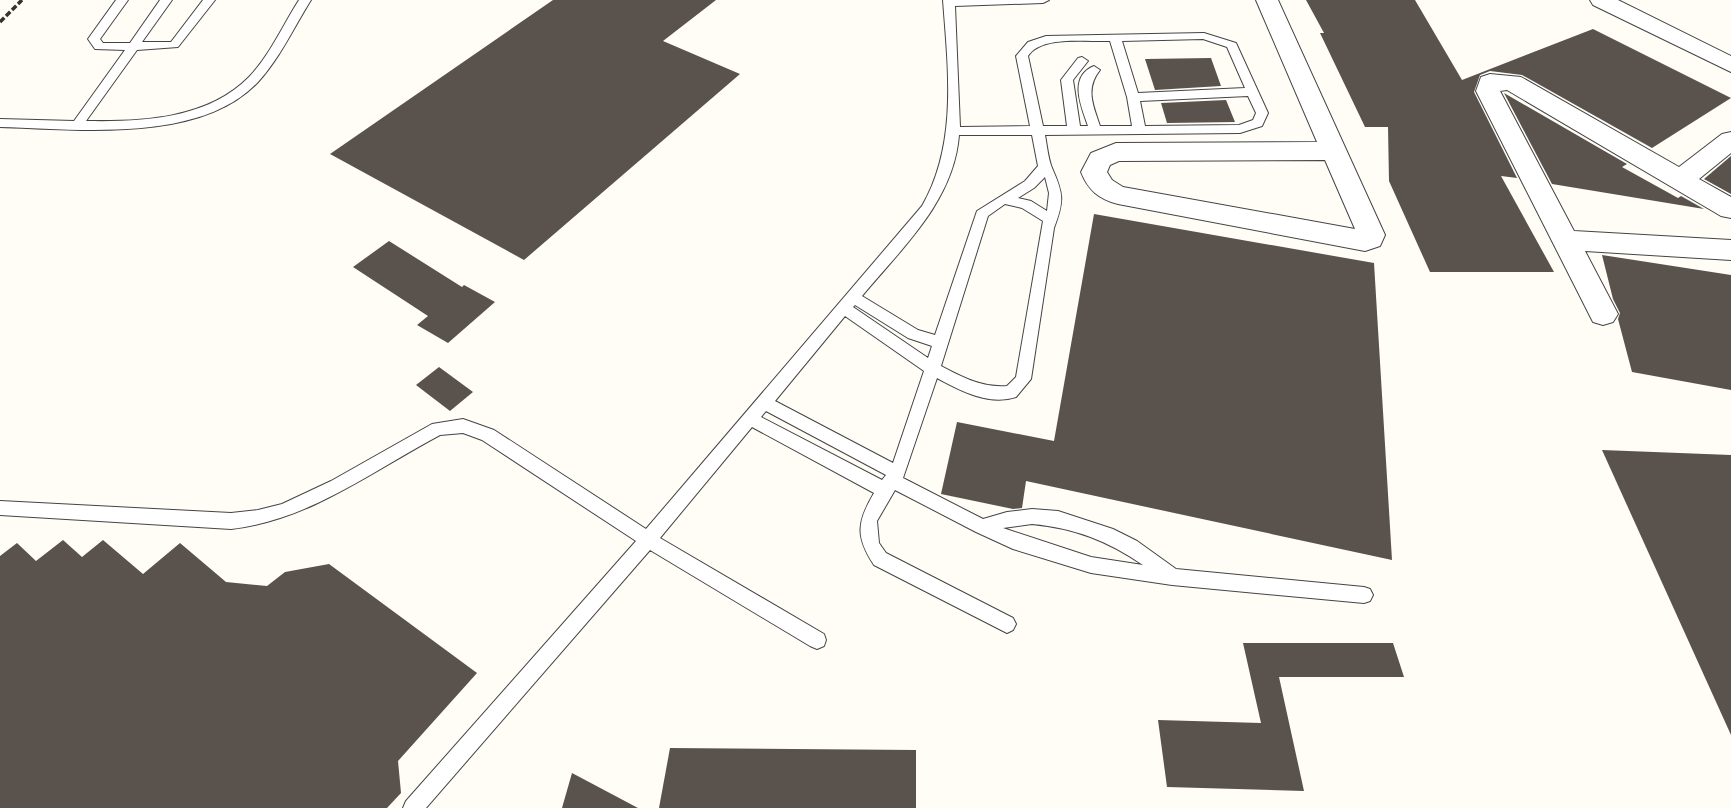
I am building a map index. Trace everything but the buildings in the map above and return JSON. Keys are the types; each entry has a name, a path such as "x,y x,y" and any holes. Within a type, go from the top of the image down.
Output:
{"street":[{"path":"1267,0 1335,151 1371,235 1370,239 1365,241 1118,195 1101,186 1094,172 1100,159 1116,152 1335,151"},
{"path":"1601,0 1731,65"},
{"path":"1603,314 1488,92 1490,82 1511,82 1731,209"},
{"path":"1680,180 1731,140"},
{"path":"1565,240 1731,250"}],"lane":[{"path":"122,0 94,43 103,49 174,45 209,0"},
{"path":"78,124 166,0"},
{"path":"0,123 169,121 216,106 252,81 305,0"},
{"path":"413,808 751,419 939,190 953,150 955,131 949,1 1043,0"},
{"path":"849,302 959,385 980,392 1003,395 1017,390 1023,379 1049,219 1055,206 1056,193 1053,180 1045,167 1038,130 1022,56 1024,50 1045,38 1205,36 1221,39 1232,45 1262,113 1262,119 1253,126 1240,129 1139,129 1095,130 1038,130 955,131"},
{"path":"1115,37 1133,97 1139,129"},
{"path":"1074,130 1067,80 1082,61"},
{"path":"1094,70 1087,75 1084,90 1095,130"},
{"path":"1133,97 1252,92"},
{"path":"1007,624 880,559 867,542 867,522 893,482 982,214 996,203 1030,186 1045,167"},
{"path":"1006,200 1026,204 1049,219"},
{"path":"849,302 913,334 941,343"},
{"path":"764,403 893,482"},
{"path":"751,419 893,482 1019,543 1091,565 1172,577 1364,595"},
{"path":"0,508 231,521 265,518 298,505 438,429 463,426 488,435 648,540 817,640"},
{"path":"982,527 1014,517 1056,517 1117,539 1155,562 1172,577"}],"path":[{"path":"0,22 22,0"}]}
